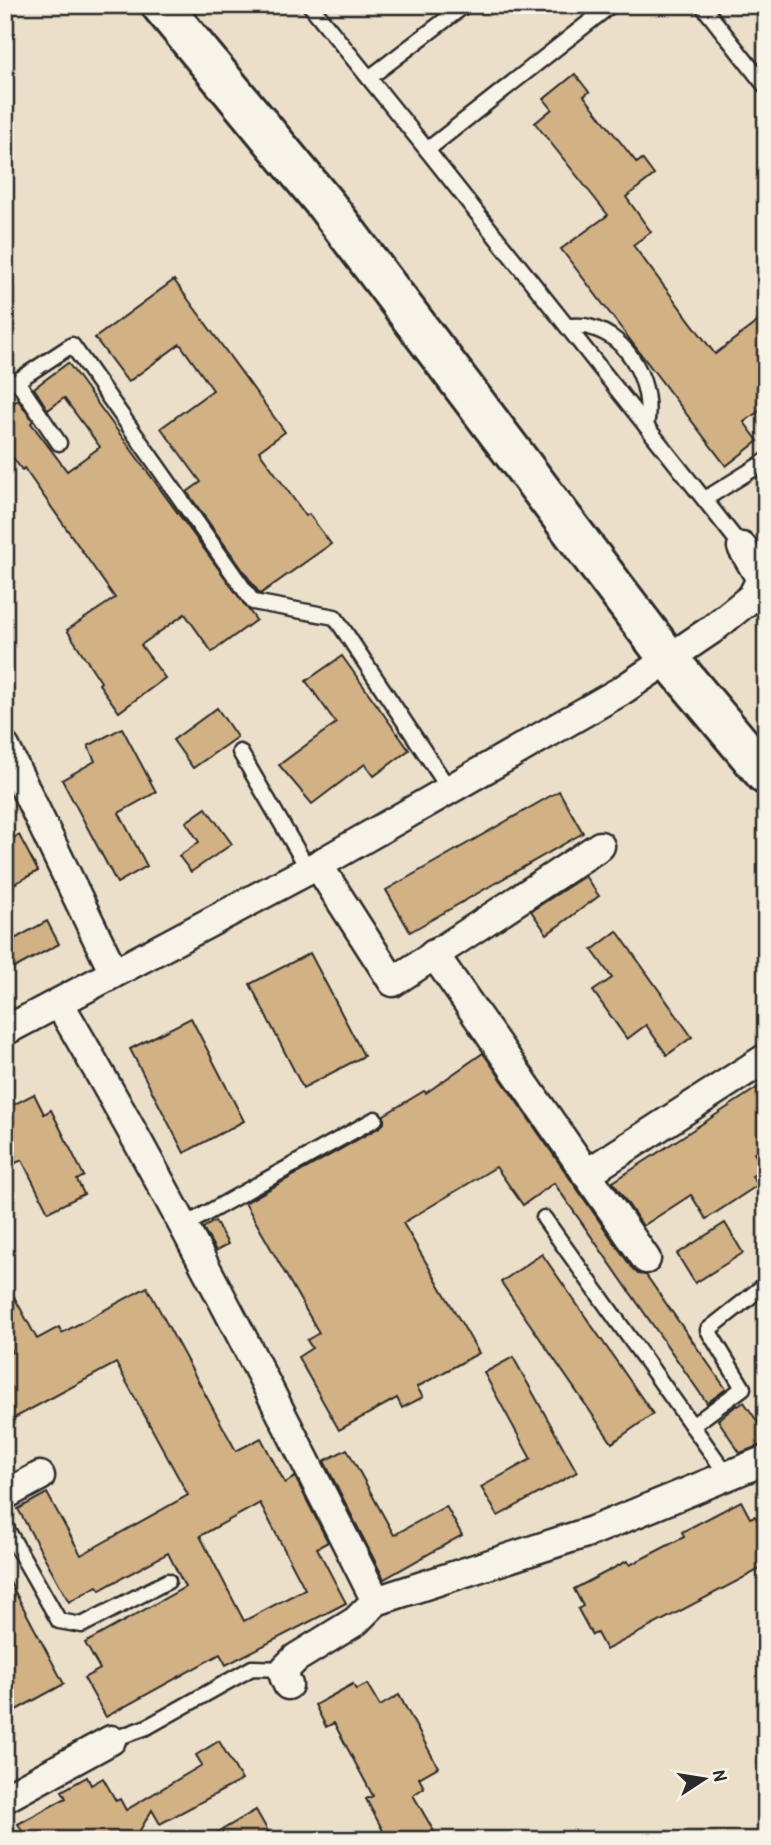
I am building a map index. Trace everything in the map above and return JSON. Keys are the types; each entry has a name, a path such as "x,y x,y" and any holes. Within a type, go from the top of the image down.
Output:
{"main road":[{"path":"161,5 326,205 668,658 766,775"}],"street":[{"path":"5,1031 313,867 621,691 711,630 752,597 761,579 742,547"},
{"path":"5,747 114,973"},
{"path":"313,867 393,982 600,846"},
{"path":"434,954 646,1259"},
{"path":"59,1003 118,1104 376,1601"},
{"path":"586,1174 766,1058"},
{"path":"287,1677 296,1658 356,1621 376,1601 592,1531 766,1460"},
{"path":"5,1495 40,1476"},
{"path":"5,1798 111,1740"}],"lane":[{"path":"310,5 742,547"},
{"path":"369,78 465,5"},
{"path":"428,150 611,5"},
{"path":"702,5 766,87"},
{"path":"567,326 588,327 601,332 615,340 627,352 641,375 646,390 650,408 646,426"},
{"path":"59,443 17,381 72,345 253,602 335,617 449,789"},
{"path":"705,499 766,461"},
{"path":"240,752 313,867"},
{"path":"182,1227 375,1119"},
{"path":"544,1217 728,1476"},
{"path":"692,1426 743,1388 708,1330 766,1284"},
{"path":"5,1525 59,1621 82,1625 169,1581"},
{"path":"111,1740 147,1727 252,1668 287,1677"}],"building":[{"path":"575,74 589,92 584,96 637,163 642,159 654,175 626,197 651,232 633,245 715,354 757,322 766,333 766,406 744,422 758,441 726,466 561,249 608,215 535,123 552,109 544,99"},
{"path":"174,280 285,432 259,451 306,516 309,514 331,544 260,594 187,492 201,482 161,428 213,390 180,344 128,382 95,338"},
{"path":"68,363 256,620 212,652 185,614 141,645 165,678 119,712 67,630 115,598 24,468 22,470 5,447 5,409 18,400 33,421 31,423 67,471 100,447 64,398 48,410 34,388"},
{"path":"342,656 409,750 374,776 365,764 312,804 279,765 336,723 306,681"},
{"path":"217,708 237,737 193,768 173,740"},
{"path":"122,728 156,792 119,813 147,866 117,883 62,780 95,761 88,746"},
{"path":"559,791 583,833 410,932 386,890"},
{"path":"206,808 232,844 191,872 179,856 199,842 186,822"},
{"path":"19,835 38,871 5,889 5,843"},
{"path":"585,876 599,896 547,934 531,911"},
{"path":"47,921 59,944 5,973 5,944"},
{"path":"617,931 692,1037 667,1055 646,1025 627,1039 593,991 612,978 592,950"},
{"path":"310,953 364,1056 303,1088 250,984"},
{"path":"191,1018 244,1121 184,1153 130,1049"},
{"path":"483,1053 632,1268 638,1274 646,1275 726,1389 707,1403 554,1183 523,1205 496,1167 403,1223 479,1353 417,1387 423,1397 402,1408 397,1398 339,1430 298,1357 312,1348 307,1340 319,1333 245,1203 380,1127 384,1123 384,1115 424,1091 426,1093"},
{"path":"766,1082 766,1146 754,1153 764,1169 752,1176 758,1185 706,1219 691,1195 643,1226 613,1182"},
{"path":"34,1094 44,1114 51,1110 84,1176 77,1180 84,1194 48,1212 22,1160 5,1168 5,1109"},
{"path":"215,1221 228,1244 216,1251 203,1228"},
{"path":"725,1223 743,1253 695,1283 677,1254"},
{"path":"542,1254 653,1414 612,1443 501,1282"},
{"path":"5,1280 37,1339 59,1327 62,1333 147,1287 236,1451 261,1438 285,1483 295,1477 328,1542 317,1548 346,1603 226,1665 220,1654 106,1717 84,1678 100,1669 85,1643 185,1587 168,1553 100,1590 97,1586 69,1602 18,1509 47,1493 81,1555 188,1495 116,1363 5,1423 5,1356 12,1352 5,1339","holes":["260,1503 305,1589 244,1621 200,1536"]},
{"path":"513,1357 577,1472 498,1516 481,1487 531,1459 484,1373"},
{"path":"744,1402 766,1434 766,1443 740,1453 718,1420"},
{"path":"347,1449 394,1535 446,1506 462,1535 384,1579 324,1461"},
{"path":"741,1501 750,1518 755,1516 766,1536 766,1566 606,1650 597,1633 592,1635 578,1609 583,1606 574,1589 627,1561 630,1565 684,1537 682,1532"},
{"path":"5,1573 64,1684 5,1716"},
{"path":"353,1684 356,1690 367,1684 380,1706 399,1695 438,1767 419,1778 424,1788 413,1795 439,1840 388,1840 366,1799 373,1796 334,1723 326,1727 315,1705"},
{"path":"219,1741 242,1780 160,1824 152,1810 136,1837 131,1840 27,1840 18,1824 66,1798 62,1791 87,1777 91,1785 103,1778 116,1801 120,1799 126,1810 202,1765 196,1755"},
{"path":"256,1810 273,1840 205,1840"}]}
